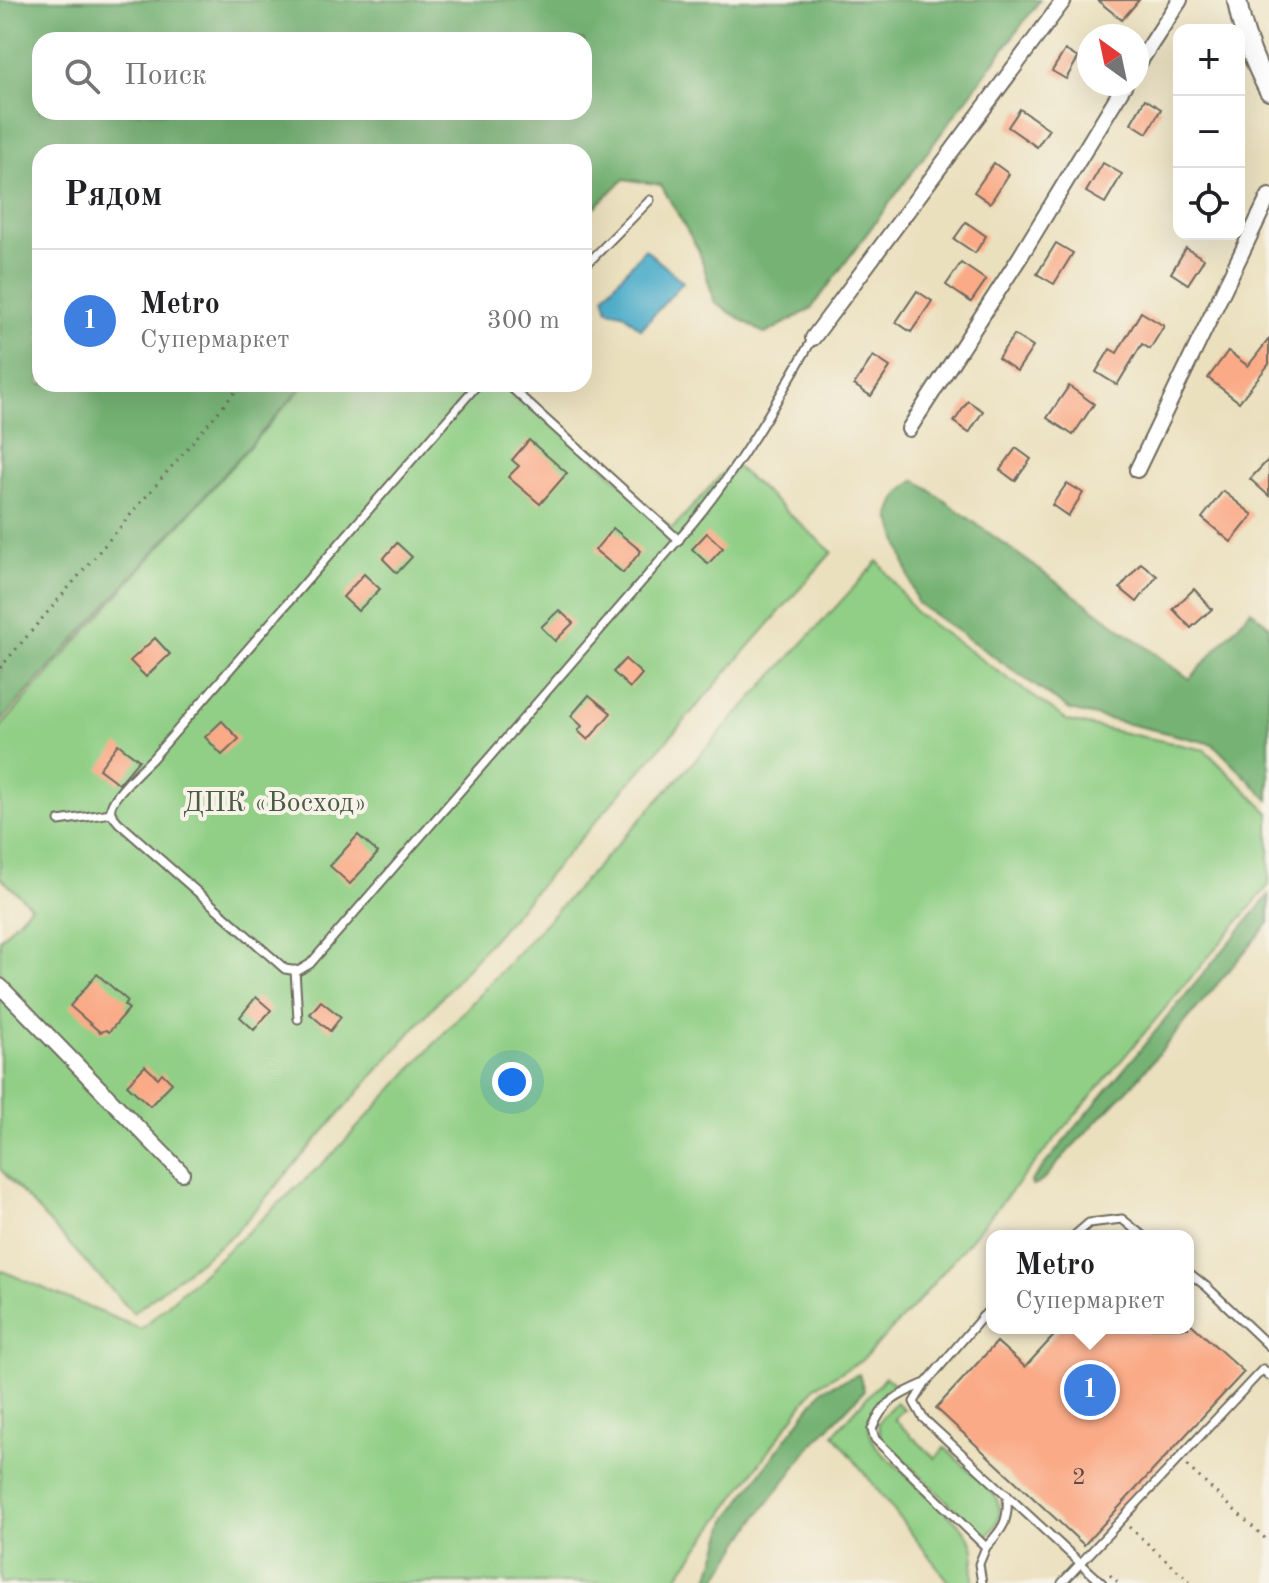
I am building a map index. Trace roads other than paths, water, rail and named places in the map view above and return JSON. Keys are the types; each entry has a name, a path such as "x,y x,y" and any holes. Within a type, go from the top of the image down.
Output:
{"street":[{"path":"813,338 1064,0"},
{"path":"1149,48 1180,0"},
{"path":"1237,0 1257,67 1269,91"},
{"path":"909,429 1020,257 1118,96"},
{"path":"1137,470 1269,196"},
{"path":"0,986 182,1173"}],"lane":[{"path":"592,259 650,200"},
{"path":"471,392 111,806 111,813 119,823 285,969 298,971 310,964 679,540 743,457 813,338"},
{"path":"516,392 679,540"},
{"path":"59,821 111,813"},
{"path":"295,970 298,1019"},
{"path":"1081,1230 1089,1223 1122,1219 1136,1230"},
{"path":"1194,1277 1269,1346"},
{"path":"986,1313 925,1384 914,1402 923,1418 1102,1583"},
{"path":"1062,1583 1267,1369"},
{"path":"925,1384 897,1395 878,1415 872,1429 875,1439 986,1547"},
{"path":"982,1583 979,1564 986,1547 1001,1531 1008,1513 1007,1495"}],"water":[{"path":"645,249 683,282 641,329 623,313 608,310 604,296"}],"place":[{"name":"Metro","path":"1090,1390"}],"park label":[{"name":"ДПК «Восход»","path":"275,801"}]}
